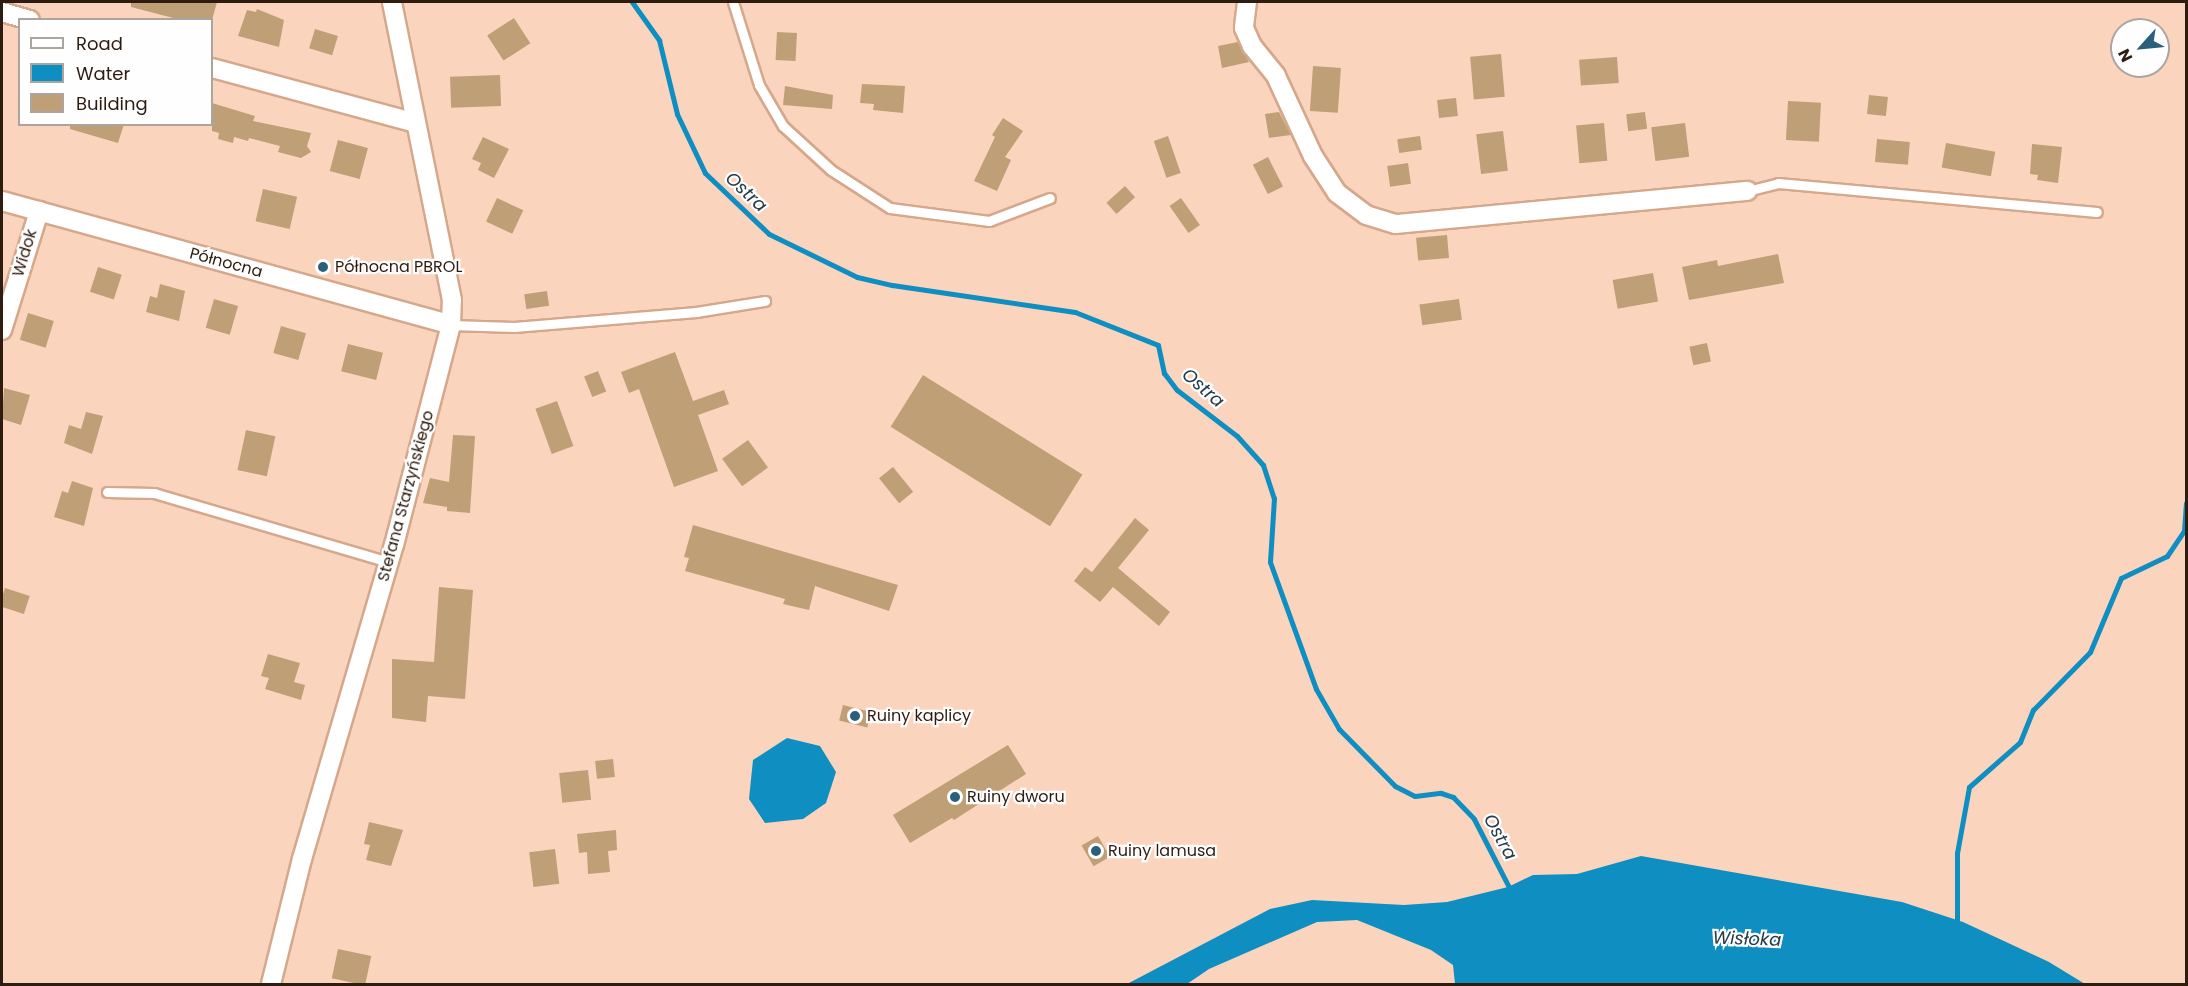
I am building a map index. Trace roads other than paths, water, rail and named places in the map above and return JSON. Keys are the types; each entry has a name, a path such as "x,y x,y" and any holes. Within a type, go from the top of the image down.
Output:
{"street":[{"name":"Stefana Starzyńskiego","path":"271,984 302,859 389,562 451,325 452,300 392,2"},
{"path":"1247,2 1244,28 1252,46 1276,76 1313,156 1337,193 1366,215 1396,224 1747,191"},
{"path":"7,9 26,18"},
{"path":"213,68 416,123"},
{"name":"Północna","path":"2,201 451,325"},
{"name":"Widok","path":"2,330 39,211"}],"lane":[{"path":"733,2 759,85 783,126 831,170 890,208 988,220 1050,198"},
{"path":"1747,191 1778,183 2097,212"},
{"path":"451,325 514,327 696,312 765,301"},
{"path":"107,492 154,493 389,562"}],"water":[{"path":"787,738 820,746 836,772 826,803 803,819 765,823 749,799 753,760"},
{"name":"Wisłoka","path":"1641,856 1902,902 1963,922 2049,962 2085,984 1455,984 1453,965 1431,950 1357,920 1317,922 1209,969 1187,984 1127,984 1270,909 1312,900 1404,905 1447,902 1508,887 1533,875 1577,874"}],"waterway":[{"name":"Ostra","path":"632,2 659,40 677,114 705,173 769,234 857,277 892,285 1075,312 1158,345 1164,373 1177,390 1237,436 1263,465 1274,498 1270,562 1316,689 1339,729 1395,786 1415,796 1441,793 1453,797 1474,819 1511,891"},
{"path":"1957,926 1957,853 1969,787 2020,742 2033,710 2090,652 2121,578 2167,556 2184,531 2186,503"}],"place":[{"name":"Północna PBROL","path":"323,267"},
{"name":"Ruiny kaplicy","path":"855,716"},
{"name":"Ruiny dworu","path":"955,797"},
{"name":"Ruiny lamusa","path":"1096,851"}]}
